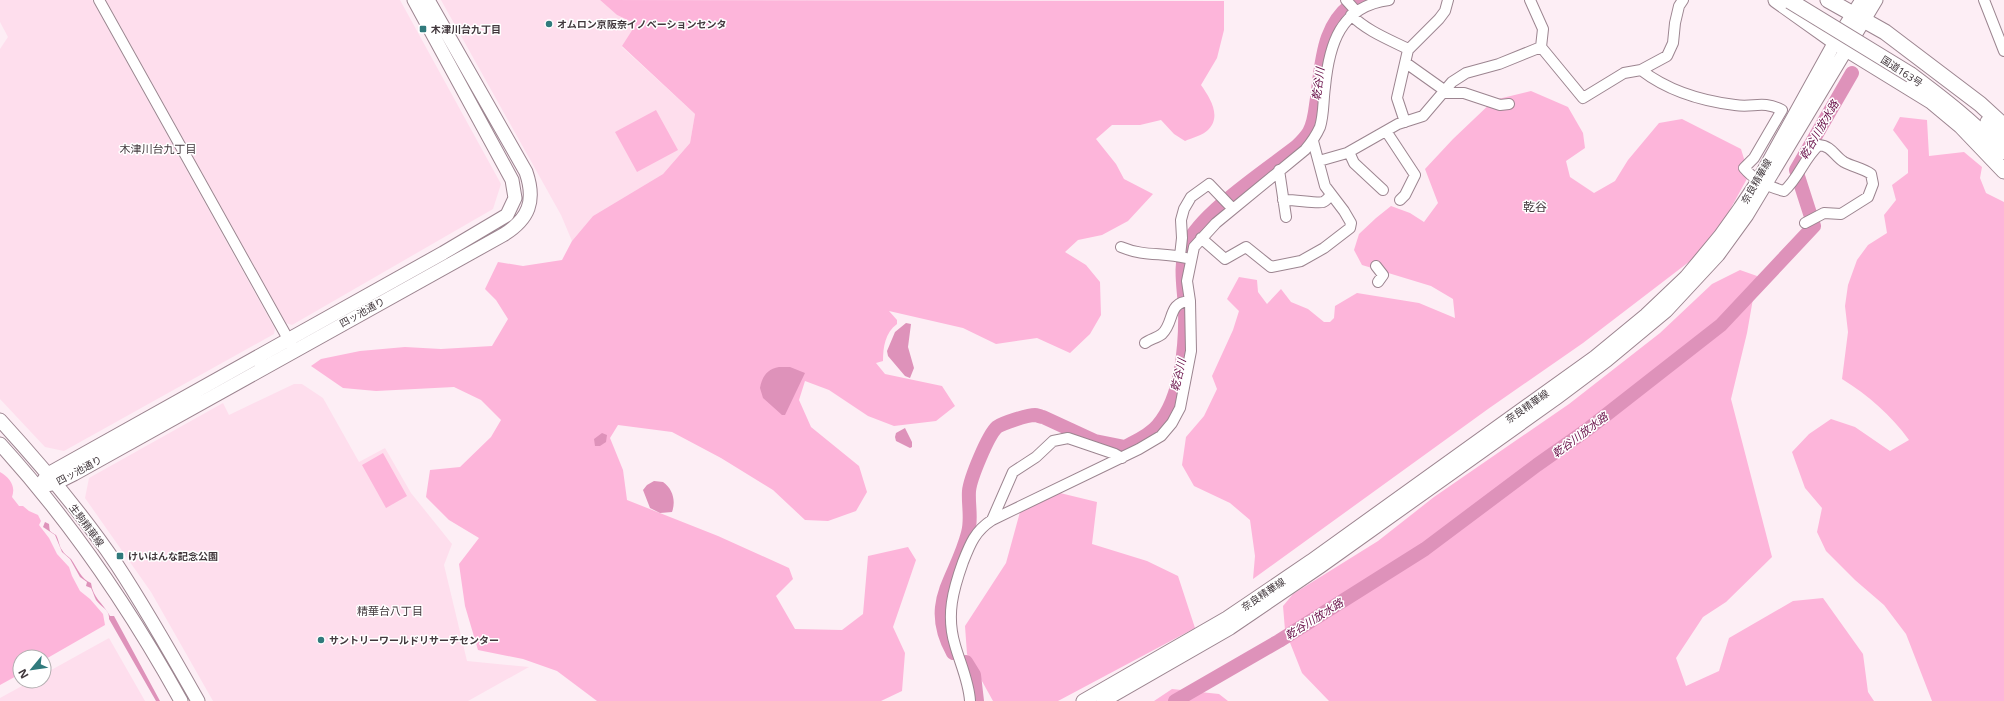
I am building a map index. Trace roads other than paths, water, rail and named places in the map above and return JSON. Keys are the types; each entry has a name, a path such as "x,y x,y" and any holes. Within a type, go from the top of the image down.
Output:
{"highway":[{"name":"国道163号","path":"1785,0 1960,96 2004,140"},
{"path":"1785,0 1841,45 1931,101 1960,126 2004,171"},
{"name":"国道163号","path":"1805,0 1913,71 1982,132 2004,156"},
{"path":"1828,0 1885,32 1980,104 2004,126"}],"main road":[{"name":"四ッ池通り","path":"291,345 483,230 507,215 512,207 515,198 512,180 414,0"},
{"name":"四ッ池通り","path":"39,487 52,478 291,345 514,228 522,220 528,208 530,191 526,172 428,0"},
{"name":"奈良精華線","path":"1103,701 1230,628 1321,566 1607,360 1657,319 1694,282 1728,242 1858,16 1862,0"},
{"name":"奈良精華線","path":"1858,16 1876,0"},
{"name":"奈良精華線","path":"1083,701 1227,618 1311,561 1595,357 1646,315 1686,277 1762,182"},
{"name":"生駒精華線","path":"0,420 52,478 125,578 152,620 198,701"},
{"name":"生駒精華線","path":"0,444 39,487 84,545 121,599 181,701"}],"street":[{"path":"99,0 291,345"},
{"path":"1351,7 1389,0"},
{"path":"1405,122 1397,98 1408,49 1439,20 1446,11 1448,0"},
{"path":"1530,0 1542,29 1542,47 1583,98 1624,73 1641,70 1667,56 1673,43 1675,23 1683,0"},
{"path":"1984,0 2004,51"},
{"path":"1351,7 1359,23 1408,49"},
{"path":"1186,257 1230,205 1305,150 1313,141 1320,127 1323,111 1328,59 1339,30 1351,7"},
{"path":"1319,161 1349,152 1386,131 1405,122 1423,116 1452,82 1466,73 1499,64 1542,47"},
{"path":"1406,63 1443,91 1464,93 1500,105 1509,104"},
{"path":"1641,70 1654,80 1683,93 1734,105 1772,105 1782,110 1754,158 1744,168 1750,175 1762,182 1784,191 1790,186 1812,150 1819,145 1827,145 1845,163 1866,170 1871,174 1873,184 1868,197 1841,214 1824,213 1805,223"},
{"path":"1386,131 1414,175 1405,195 1400,200"},
{"path":"1201,238 1225,259 1246,247 1269,267 1301,261 1324,248 1351,226 1344,211 1330,196 1325,186 1313,141"},
{"path":"1349,152 1354,163 1383,190"},
{"path":"1279,170 1286,217"},
{"path":"970,701 950,626 950,608 954,588 973,537 983,526 992,520 1122,458 1161,436 1172,423 1180,408 1191,351 1186,301 1187,281 1183,212 1192,197 1209,184 1230,205"},
{"path":"1283,200 1293,199 1319,203 1324,202 1330,196"},
{"path":"1121,247 1145,255 1186,257"},
{"path":"1376,266 1383,275 1378,282"},
{"path":"1145,343 1164,332 1175,307 1186,301"},
{"path":"992,520 1013,472 1036,457 1053,441 1068,438 1115,454 1122,458"}],"waterway":[{"name":"乾谷川","path":"953,653 945,635 942,619 942,605 968,533 970,522 970,485 980,458 993,432 997,427 1004,423 1031,415 1036,415 1095,441 1125,447 1155,429 1166,413 1172,400 1181,370 1185,338 1183,261 1187,245 1194,233 1220,206 1236,192 1297,146 1308,134 1314,119 1325,46 1336,20 1346,9 1358,0"},
{"name":"乾谷川放水路","path":"1175,701 1279,641 1425,549 1537,465 1588,429 1721,325 1814,226 1796,170 1852,73"},
{"name":"乾谷川","path":"966,662 974,675 977,701"}],"place":[{"name":"オムロン京阪奈イノベーションセンタ","path":"549,24"},
{"name":"木津川台九丁目","path":"423,29"},
{"name":"けいはんな記念公園","path":"120,556"},
{"name":"サントリーワールドリサーチセンター","path":"321,640"}],"district":[{"name":"木津川台九丁目","path":"158,149"},
{"name":"乾谷","path":"1535,207"},
{"name":"精華台八丁目","path":"390,611"}]}
